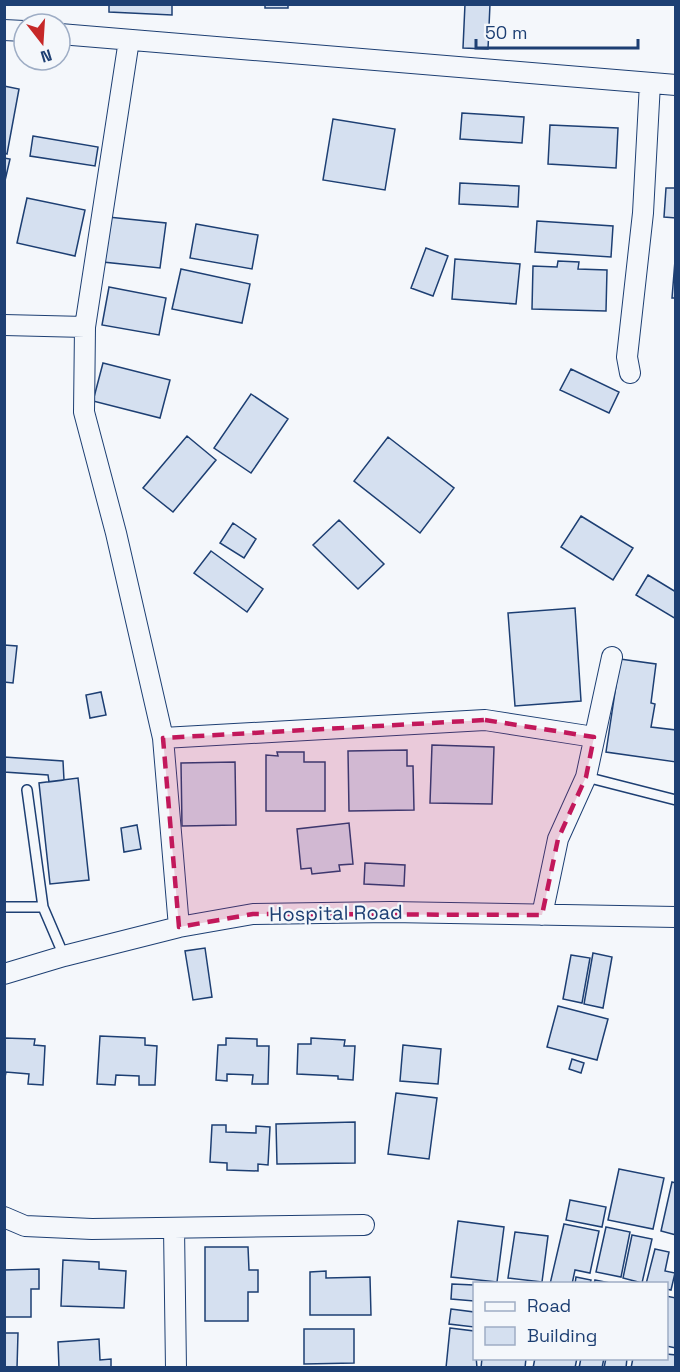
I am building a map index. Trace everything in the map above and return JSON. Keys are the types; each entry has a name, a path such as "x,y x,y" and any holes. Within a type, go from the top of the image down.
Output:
{"street":[{"path":"72,35 675,85"},
{"path":"129,40 85,327 84,412 116,533 163,738 179,927"},
{"path":"630,373 627,357 643,213 650,83"},
{"path":"4,325 85,327"},
{"path":"542,915 558,839 586,777 612,657"},
{"path":"163,738 486,720 594,737"},
{"name":"Hospital Road","path":"4,974 64,956 179,927 253,914 390,912 675,918"},
{"path":"4,1217 25,1226 92,1229 364,1225"},
{"path":"174,1228 176,1368"}],"lane":[{"path":"586,777 675,800"},
{"path":"27,790 43,907 64,956"},
{"path":"4,907 43,907"}],"highlighted area":[{"path":"485,720 594,737 586,777 558,839 542,915 253,914 179,927 163,738"}],"building":[{"path":"109,4 172,4 172,15 109,12"},
{"path":"265,4 288,4 288,8 265,8"},
{"path":"465,4 490,4 488,49 463,48"},
{"path":"4,86 19,89 7,154 4,153"},
{"path":"462,113 524,117 522,143 460,139"},
{"path":"333,119 395,129 385,190 323,180"},
{"path":"550,125 618,128 616,168 548,164"},
{"path":"33,136 98,147 95,166 30,156"},
{"path":"4,158 10,159 4,185"},
{"path":"460,183 519,186 518,207 459,204"},
{"path":"666,188 676,188 676,218 664,217"},
{"path":"27,198 85,210 75,256 17,243"},
{"path":"108,217 166,223 160,268 103,262"},
{"path":"537,221 613,226 611,257 535,252"},
{"path":"196,224 258,235 252,269 190,258"},
{"path":"426,248 448,256 433,296 411,288"},
{"path":"676,248 676,298 672,298"},
{"path":"455,259 520,264 516,304 452,299"},
{"path":"558,261 579,262 578,269 607,270 606,311 532,309 533,266 557,267"},
{"path":"181,269 250,284 242,323 172,309"},
{"path":"109,287 166,298 159,335 102,325"},
{"path":"103,363 170,380 160,418 93,401"},
{"path":"571,369 619,392 609,413 560,390"},
{"path":"251,394 288,419 251,473 214,448"},
{"path":"187,436 216,460 173,512 143,488"},
{"path":"388,437 454,488 420,533 354,481"},
{"path":"581,516 633,548 613,580 561,547"},
{"path":"339,520 384,564 358,589 313,545"},
{"path":"233,523 256,539 244,558 220,543"},
{"path":"211,551 263,589 247,612 194,573"},
{"path":"648,575 676,592 676,619 636,595"},
{"path":"575,608 581,701 515,706 508,613"},
{"path":"4,645 17,646 13,683 4,682"},
{"path":"620,659 656,664 651,703 655,704 651,727 676,730 676,762 606,752"},
{"path":"101,692 106,715 90,718 86,695"},
{"path":"432,745 494,747 492,804 430,803"},
{"path":"407,750 407,766 413,766 414,810 349,811 348,751"},
{"path":"277,752 304,752 304,762 325,762 325,811 266,811 266,755 278,756"},
{"path":"4,757 63,761 64,780 49,782 48,775 4,772"},
{"path":"235,762 236,825 182,826 181,763"},
{"path":"78,778 89,880 50,884 39,783"},
{"path":"349,823 353,864 339,865 340,871 312,874 311,868 301,869 297,829"},
{"path":"137,825 141,849 124,852 121,828"},
{"path":"365,863 405,865 404,886 364,884"},
{"path":"205,948 212,997 193,1000 185,951"},
{"path":"593,953 612,957 603,1008 584,1004"},
{"path":"571,955 590,958 582,1003 563,999"},
{"path":"558,1006 608,1019 597,1060 547,1047"},
{"path":"100,1036 145,1038 145,1045 157,1046 155,1085 139,1085 139,1076 116,1075 115,1085 97,1084"},
{"path":"4,1038 35,1039 34,1045 45,1046 43,1085 28,1084 29,1074 6,1072 4,1082"},
{"path":"226,1038 257,1039 257,1046 269,1046 268,1084 252,1084 253,1075 227,1074 227,1081 216,1080 218,1045 226,1045"},
{"path":"311,1038 345,1040 344,1046 355,1046 353,1080 338,1079 338,1076 297,1074 298,1044 311,1044"},
{"path":"403,1045 441,1049 438,1084 400,1081"},
{"path":"572,1059 584,1063 581,1073 569,1069"},
{"path":"396,1093 437,1098 429,1159 388,1154"},
{"path":"355,1122 355,1163 277,1164 276,1124"},
{"path":"212,1125 226,1125 226,1132 256,1133 256,1126 270,1127 268,1165 258,1164 258,1171 227,1170 227,1163 210,1162"},
{"path":"619,1169 664,1178 653,1229 608,1220"},
{"path":"672,1182 676,1183 676,1235 661,1231"},
{"path":"570,1200 606,1207 602,1227 566,1220"},
{"path":"458,1221 504,1227 497,1282 451,1277"},
{"path":"564,1224 599,1231 590,1273 575,1270 572,1282 550,1282"},
{"path":"606,1227 630,1232 621,1277 596,1272"},
{"path":"515,1232 548,1236 542,1282 508,1278"},
{"path":"632,1235 652,1239 642,1282 623,1278"},
{"path":"205,1247 248,1247 249,1270 258,1270 258,1292 248,1292 248,1321 205,1321"},
{"path":"655,1249 669,1252 665,1271 675,1273 671,1290 668,1289 668,1282 647,1282"},
{"path":"63,1260 99,1262 99,1269 126,1271 124,1308 61,1306"},
{"path":"39,1269 39,1289 31,1289 31,1317 4,1317 4,1270"},
{"path":"326,1271 326,1278 370,1277 371,1315 310,1315 310,1272"},
{"path":"576,1277 591,1280 590,1282 575,1282"},
{"path":"452,1284 473,1285 473,1301 451,1299"},
{"path":"668,1296 676,1298 676,1348 668,1346"},
{"path":"451,1309 473,1312 473,1327 449,1324"},
{"path":"450,1328 473,1331 473,1360 476,1360 477,1368 446,1368"},
{"path":"304,1329 354,1329 354,1363 304,1364"},
{"path":"4,1333 18,1333 17,1368 4,1368"},
{"path":"99,1339 100,1360 111,1359 111,1368 59,1368 58,1342"},
{"path":"668,1354 676,1355 676,1368 631,1368 633,1360 668,1360"},
{"path":"482,1360 526,1360 525,1368 481,1368"},
{"path":"535,1360 577,1360 575,1368 533,1368"},
{"path":"581,1360 604,1360 602,1368 579,1368"},
{"path":"606,1360 627,1360 626,1368 604,1368"}]}
